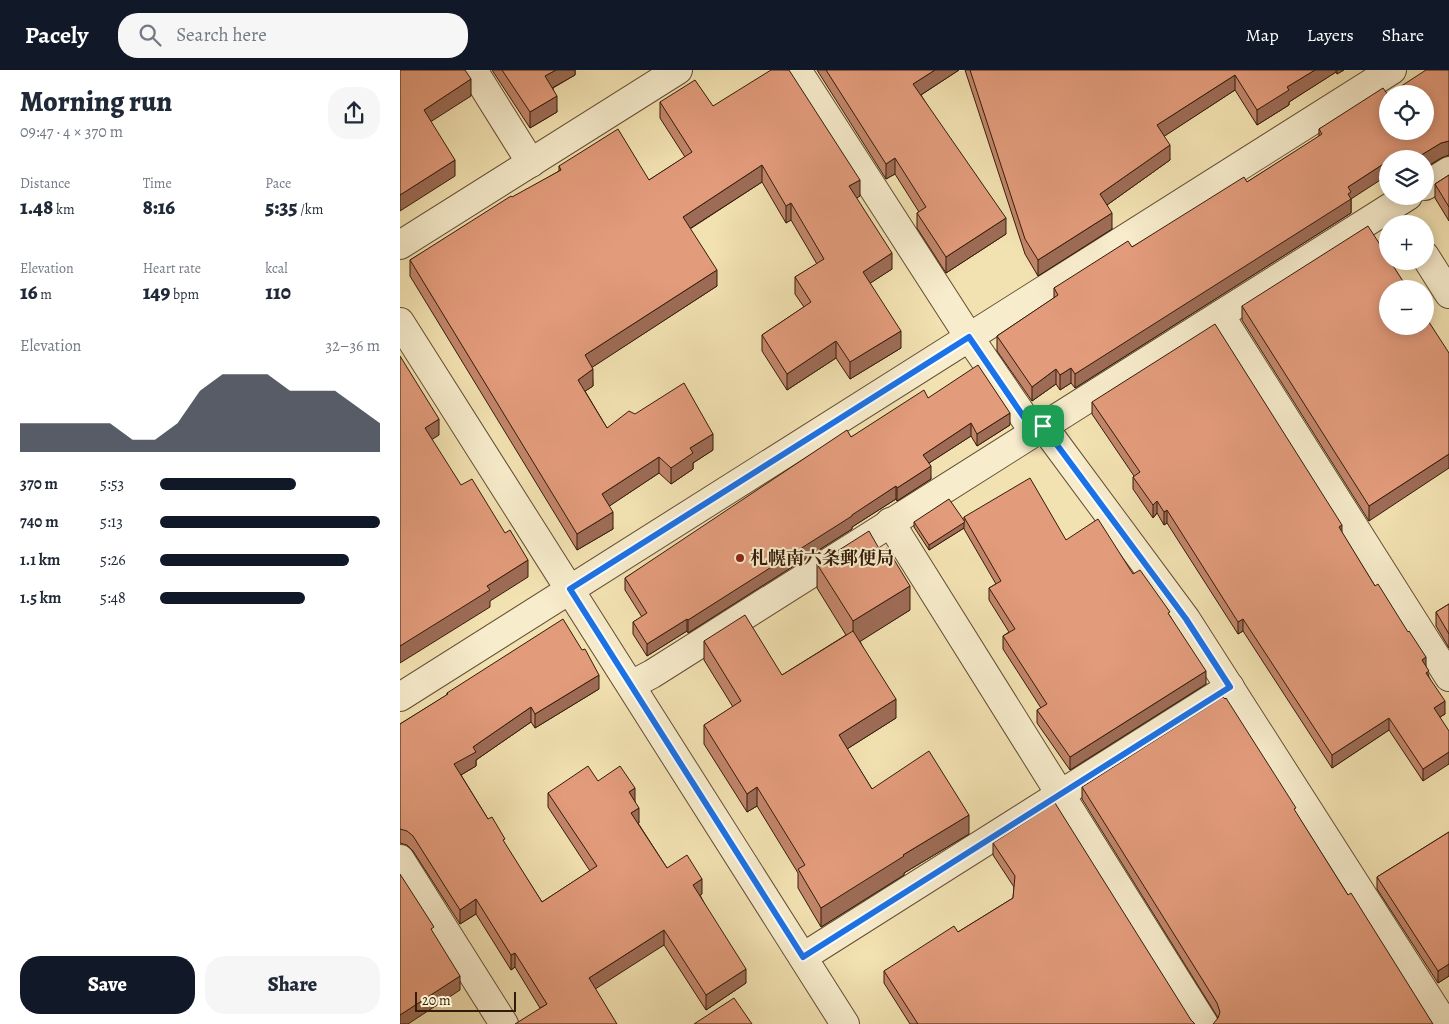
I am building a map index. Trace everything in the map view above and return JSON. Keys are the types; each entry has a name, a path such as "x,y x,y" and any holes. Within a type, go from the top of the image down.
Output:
{"street":[{"path":"473,70 532,163"},
{"path":"400,245 678,70"},
{"path":"797,70 969,337 1186,619 1445,1024"},
{"path":"400,697 1392,70"},
{"path":"1434,180 1449,171"},
{"path":"631,685 652,674 1220,315 1402,209"},
{"path":"1434,270 1449,294"},
{"path":"1220,315 1449,677"},
{"path":"400,322 845,1024"},
{"path":"890,522 1204,1024"},
{"path":"803,957 1230,687"},
{"path":"400,859 504,1024"}],"building":[{"path":"400,70 465,70 471,79 424,110 455,160 400,195"},
{"path":"502,70 556,70 545,76 557,96 530,112"},
{"path":"771,70 789,70 860,180 849,186 892,253 863,272 901,331 850,362 836,341 787,374 762,335 811,302 795,277 824,259 791,203 786,206 762,165 683,217 717,270 585,355 593,369 578,380 607,428 629,411 635,414 684,383 713,434 690,448 693,453 671,468 659,457 602,494 613,512 577,534 410,260 511,196 561,170 559,166 618,129 649,180 692,152 660,102 695,80 713,106"},
{"path":"826,70 935,70 913,84 1006,218 946,257 917,213 926,207 895,158 886,164"},
{"path":"970,70 1315,70 1287,87 1289,90 1257,110 1235,75 1157,125 1170,145 1100,194 1112,213 1038,260 1025,239"},
{"path":"1426,70 1449,70 1449,141 1441,143 1430,150 1379,150 1379,167 1348,187 1351,192 1348,194 1351,199 1075,374 1071,368 1060,375 1056,369 1032,387 997,336 1058,295 1054,288 1128,241 1132,247 1244,177 1247,182 1322,134 1319,129 1379,91 1379,140 1434,140 1434,85 1403,85"},
{"path":"1449,175 1449,207 1435,184"},
{"path":"1368,226 1379,243 1379,270 1396,270 1402,280 1379,280 1379,335 1434,335 1434,330 1449,353 1449,454 1369,506 1242,306"},
{"path":"1215,324 1342,525 1339,527 1375,586 1378,584 1426,657 1422,660 1429,671 1426,673 1445,701 1434,708 1449,731 1449,752 1423,769 1389,718 1332,755 1243,619 1238,622 1167,510 1164,512 1157,501 1153,505 1133,477 1140,472 1092,402"},
{"path":"400,356 439,419 425,428 461,485 472,479 505,533 510,530 528,560 487,586 490,590 400,646"},
{"path":"978,365 1010,413 977,434 971,423 923,455 931,466 897,488 896,486 852,516 647,644 633,622 647,613 625,578 847,430 851,437 924,390 928,398"},
{"path":"1030,478 1066,540 1098,519 1133,574 1140,570 1170,612 1168,613 1206,671 1070,757 1037,710 1047,704 1003,636 1015,629 989,588 1001,581 964,517"},
{"path":"949,499 965,522 929,545 914,522"},
{"path":"869,531 881,552 887,548 910,586 853,621 817,564"},
{"path":"1449,604 1449,634 1436,612"},
{"path":"745,615 782,675 853,631 896,699 839,735 872,789 929,751 969,815 821,908 798,869 805,865 757,787 747,794 704,725 741,701 704,641"},
{"path":"563,619 582,650 585,649 599,675 535,714 531,707 473,747 476,752 454,764 488,819 492,817 505,839 503,840 542,902 597,866 548,793 588,766 598,781 620,766 635,788 629,792 639,808 631,813 667,868 687,855 702,879 693,885 746,969 706,995 664,930 589,978 617,1024 515,1024 547,1004 515,953 511,955 476,899 460,910 413,836 407,831 400,829 400,724"},
{"path":"1223,697 1226,698 1296,808 1294,809 1348,895 1351,893 1433,1024 1213,1024 1220,1012 1217,1003 1082,787"},
{"path":"1055,803 1195,1024 918,1024 884,971 954,926 958,932 1013,898 1015,876 993,843"},
{"path":"1449,832 1449,964 1438,971 1377,877"},
{"path":"400,874 434,927 431,929 460,976 400,1015"},
{"path":"734,998 752,1024 694,1024"}],"place":[{"name":"札幌南六条郵便局","path":"740,558"}],"route":[{"path":"969,337 1034,432 1043,426 1186,619 1230,687 803,957 570,589 969,337"}]}
